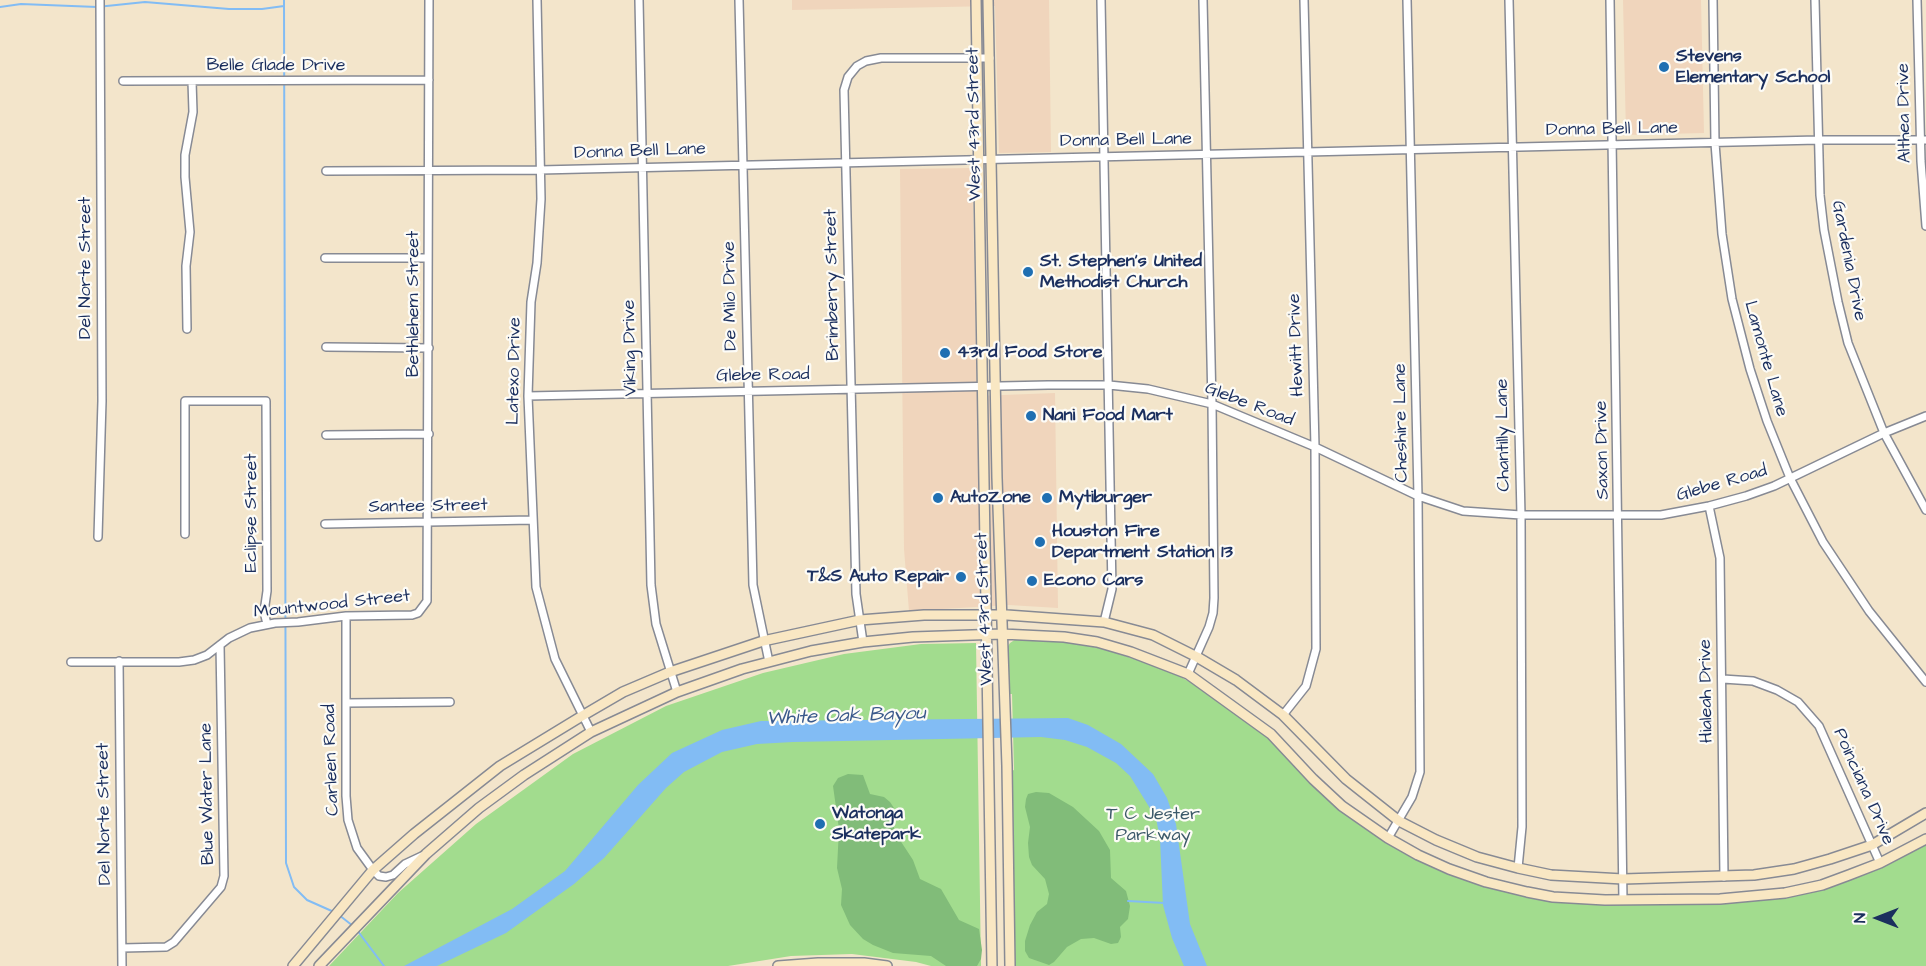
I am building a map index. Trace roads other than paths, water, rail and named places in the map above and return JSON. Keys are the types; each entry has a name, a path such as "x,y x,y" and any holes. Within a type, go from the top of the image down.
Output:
{"main road":[{"name":"West 43rd Street","path":"976,0 992,966"},
{"name":"West 43rd Street","path":"988,0 1000,615 1007,766 1010,966"},
{"path":"982,273 995,273"},
{"path":"985,478 997,478"},
{"path":"986,537 1000,534"},
{"path":"293,966 373,870 414,834 500,766 622,693 670,672 763,641 860,620 924,615 1000,615 1104,622 1152,635 1197,657 1236,680 1283,715 1346,779 1399,821 1477,857 1562,876 1623,879 1754,875 1830,859 1872,845 1926,813"},
{"path":"319,966 426,854 479,808 524,775 591,732 677,692 769,662 863,642 956,634 1064,637 1097,642 1131,652 1188,674 1271,734 1342,806 1388,838 1418,855 1486,882 1553,897 1623,900 1720,899 1785,893 1822,885 1880,863 1926,839"},
{"path":"990,830 1007,830"},
{"path":"778,966 864,963 887,966"}],"street":[{"name":"Del Norte Street","path":"98,537 102,401 100,0"},
{"name":"Bethlehem Street","path":"424,607 429,594 429,0"},
{"name":"Latexo Drive","path":"537,0 541,199 537,263 531,302 528,396 536,587 555,659 591,732"},
{"name":"Viking Drive","path":"639,0 651,585 656,624 677,692"},
{"name":"De Milo Drive","path":"740,0 753,585 769,662"},
{"path":"1101,0 1112,589 1104,622"},
{"path":"1188,674 1213,614 1212,404 1203,0"},
{"name":"Hewitt Drive","path":"1283,715 1306,686 1316,650 1315,447 1304,0"},
{"name":"Cheshire Lane","path":"1388,838 1412,797 1420,772 1418,496 1407,0"},
{"name":"Chantilly Lane","path":"1509,0 1521,515 1522,827 1518,868"},
{"name":"Saxon Drive","path":"1610,0 1614,145 1623,900"},
{"name":"Lamonte Lane","path":"1713,0 1715,143 1722,234 1732,299 1753,380 1790,478 1823,542 1869,610 1926,682"},
{"name":"Gardenia Drive","path":"1815,0 1818,140 1823,218 1838,302 1848,343 1884,433 1926,510"},
{"name":"Althea Drive","path":"1917,0 1926,226"},
{"name":"Brimberry Street","path":"863,642 856,594 844,90 848,77 857,66 866,61 880,58 990,58"},
{"name":"Belle Glade Drive","path":"123,81 429,80"},
{"path":"187,329 186,266 190,232 184,177 185,155 193,112 192,81"},
{"name":"Donna Bell Lane","path":"326,171 540,170 1818,140 1923,140"},
{"path":"325,258 428,258"},
{"path":"326,347 429,348"},
{"name":"Glebe Road","path":"528,396 748,390 1109,385 1148,389 1212,404 1315,447 1418,496 1463,511 1521,515 1673,514 1709,506 1746,496 1790,478 1884,433 1926,416"},
{"name":"Eclipse Street","path":"185,534 185,401 266,401 267,591 264,612 267,624"},
{"path":"326,435 429,434"},
{"name":"Hialeah Drive","path":"1709,506 1720,558 1724,877"},
{"name":"Santee Street","path":"325,524 532,520"},
{"name":"Mountwood Street","path":"71,662 194,660 207,655 237,633 267,624 346,616 412,615 424,607"},
{"name":"Carleen Road","path":"346,616 348,820 357,848 373,870"},
{"name":"Blue Water Lane","path":"122,948 166,947 174,942 221,887 224,876 220,645"},
{"name":"Del Norte Street","path":"119,661 122,966"},
{"name":"Poinciana Drive","path":"1723,679 1753,681 1777,690 1798,702 1819,726 1880,863"},
{"path":"346,703 450,702"},
{"path":"373,870 380,876 393,875 405,864 426,854"}],"water":[{"path":"1068,718 1088,725 1121,744 1153,774 1167,798 1176,824 1190,924 1207,966 1184,966 1172,938 1163,905 1160,839 1156,818 1130,776 1116,763 1087,747 1065,740 1041,737 793,742 757,744 722,752 684,772 666,788 604,858 574,884 506,933 437,966 404,966 512,909 565,871 638,785 672,753 722,730 761,721"}],"waterway":[{"path":"284,0 286,863 294,887 307,900 334,912"},
{"path":"0,7 21,4 97,7 145,2 229,9 284,6"},
{"path":"1128,901 1164,903"},
{"path":"339,915 353,926"},
{"path":"357,930 384,966"}],"place":[{"name":"Stevens Elementary School","path":"1664,67"},
{"name":"St. Stephen's United Methodist Church","path":"1028,272"},
{"name":"43rd Food Store","path":"945,353"},
{"name":"Nani Food Mart","path":"1031,416"},
{"name":"AutoZone","path":"938,498"},
{"name":"Mytiburger","path":"1047,498"},
{"name":"Houston Fire Department Station 13","path":"1040,542"},
{"name":"T&S Auto Repair","path":"961,577"},
{"name":"Econo Cars","path":"1032,581"},
{"name":"Watonga Skatepark","path":"820,824"}],"water label":[{"name":"White Oak Bayou","path":"846,717"}],"park label":[{"name":"T C Jester Parkway","path":"1153,825"}]}
